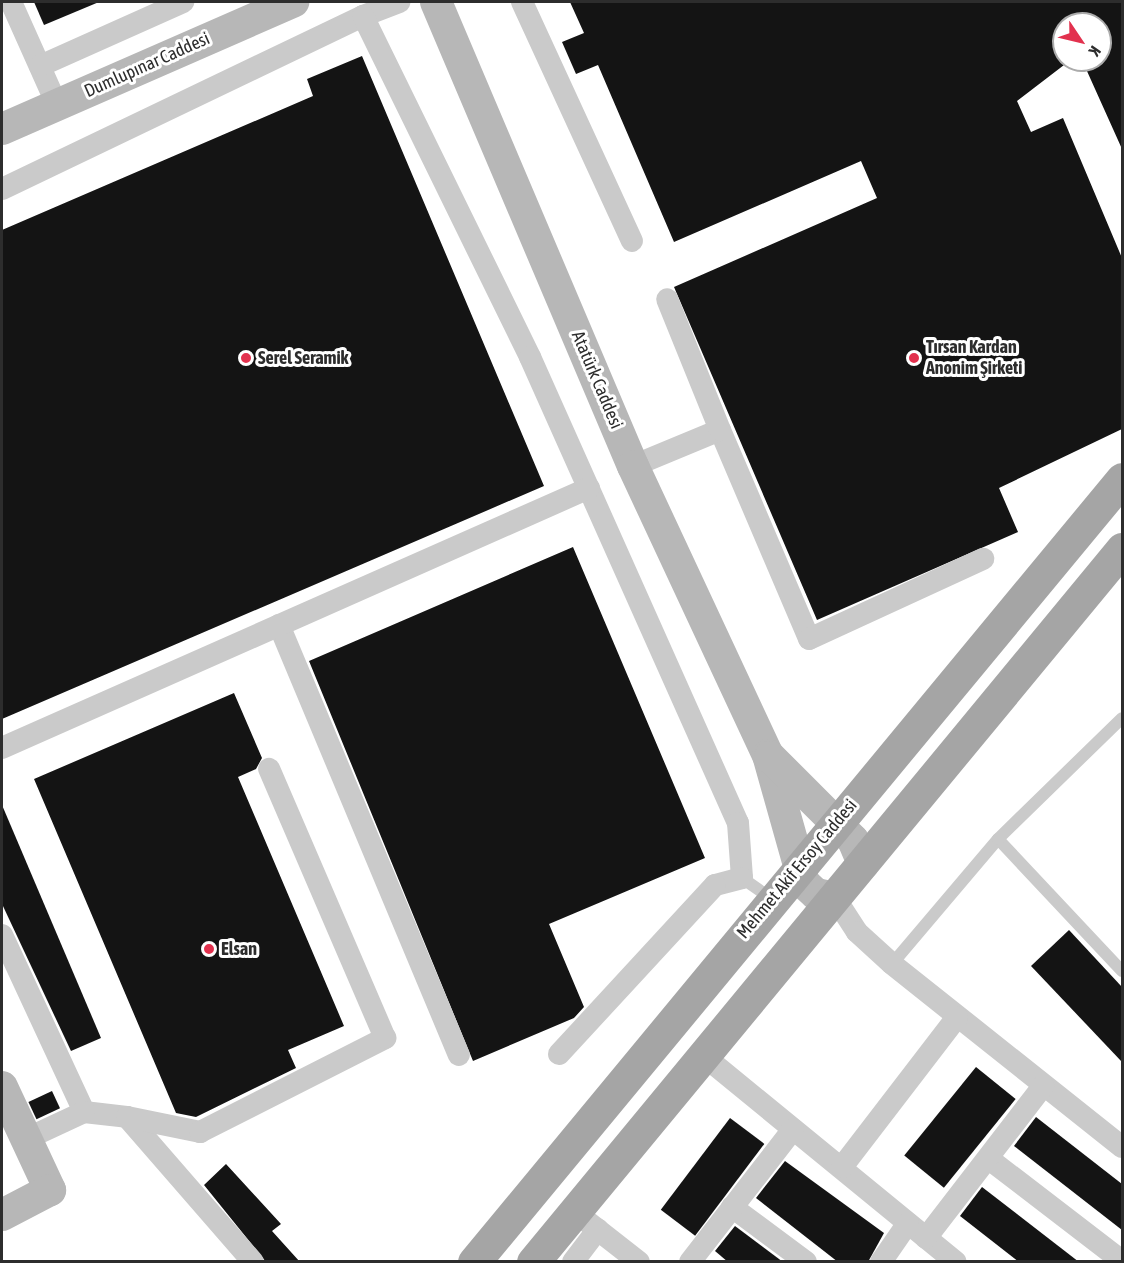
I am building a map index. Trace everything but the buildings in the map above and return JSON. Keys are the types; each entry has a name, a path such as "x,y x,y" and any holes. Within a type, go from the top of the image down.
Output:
{"main road":[{"name":"Dumlupınar Caddesi","path":"2,128 293,2"},
{"name":"Atatürk Caddesi","path":"436,2 633,466 768,754"},
{"name":"Mehmet Akif Ersoy Caddesi","path":"474,1262 772,898 1122,479"},
{"path":"532,1262 586,1220 704,1056 1122,549"},
{"path":"768,754 858,846 863,864"},
{"path":"768,754 799,866 809,890 835,898"},
{"path":"2,1087 50,1191 2,1215"}],"street":[{"path":"11,2 57,105"},
{"path":"40,66 183,2"},
{"path":"2,189 363,16 399,2"},
{"path":"522,2 632,241"},
{"path":"363,16 589,488 738,823 742,878 715,885 559,1054"},
{"path":"667,299 809,639 983,559"},
{"path":"633,466 720,430"},
{"path":"2,748 589,488"},
{"path":"279,625 459,1055"},
{"path":"26,1138 84,1112 127,1117 200,1132 385,1038 269,769"},
{"path":"835,898 857,932 892,964 1122,1147"},
{"path":"2,935 84,1112"},
{"path":"842,1167 957,1017"},
{"path":"704,1056 956,1262"},
{"path":"926,1239 1043,1086"},
{"path":"127,1117 253,1262"},
{"path":"690,1262 793,1129"},
{"path":"989,1159 1122,1261"},
{"path":"732,1207 806,1262"},
{"path":"573,1262 586,1220 639,1262"},
{"path":"881,1262 908,1223"}],"lane":[{"path":"892,964 998,839 1122,718"},
{"path":"998,839 1122,971"},
{"path":"742,878 772,898"}],"place":[{"name":"Serel Seramik","path":"246,358"},
{"name":"Tırsan Kardan Anonim Şirketi","path":"914,358"},
{"name":"Elsan","path":"209,949"}]}
